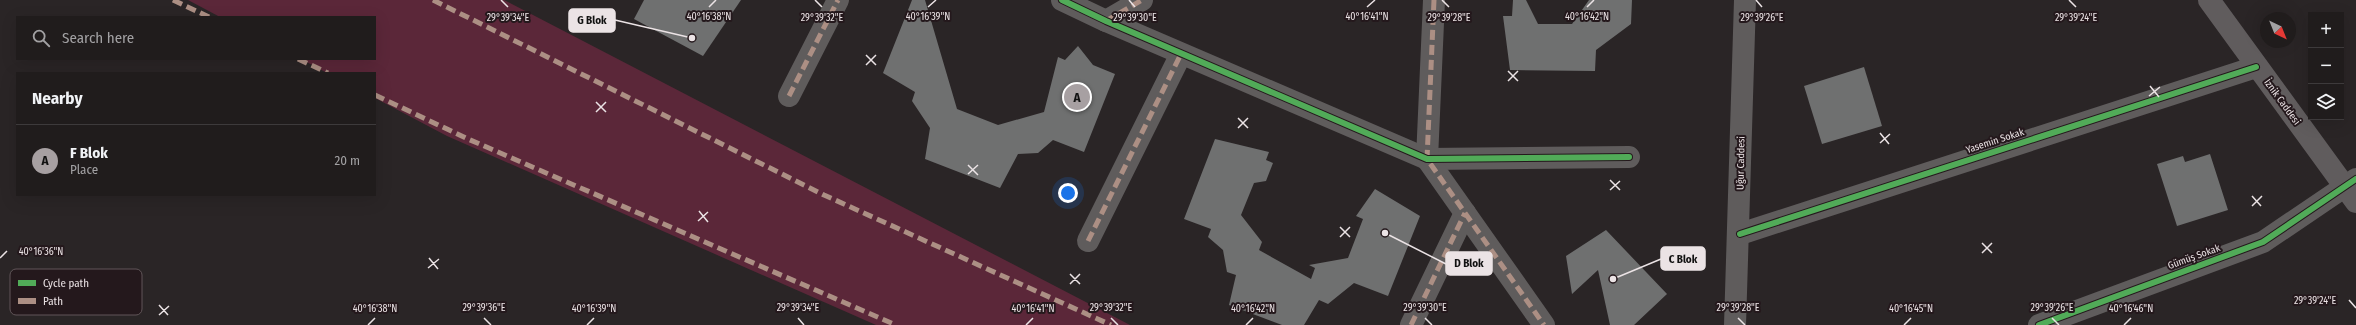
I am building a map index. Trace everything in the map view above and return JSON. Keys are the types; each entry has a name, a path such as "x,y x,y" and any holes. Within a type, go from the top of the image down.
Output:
{"main road":[{"name":"İznik Caddesi","path":"2209,0 2256,67 2352,190"}],"street":[{"path":"789,96 838,0"},
{"path":"1062,0 1181,54 1426,159 1629,158"},
{"path":"1106,21 1142,0"},
{"path":"1434,0 1426,159 1544,325"},
{"name":"Uğur Caddesi","path":"1735,325 1740,234 1745,0"},
{"path":"1088,241 1181,54"},
{"name":"Yasemin Sokak","path":"1740,234 2256,67"},
{"name":"Gümüş Sokak","path":"2039,325 2263,242 2352,190"},
{"path":"1411,325 1465,213"}],"shaded area":[{"path":"188,0 504,0 1130,325 876,325 447,136 376,99 376,72 325,72 303,60 376,60 376,16 218,16"}],"building":[{"path":"644,0 741,0 703,56 634,19"},
{"path":"912,0 925,0 957,109 998,125 1044,112 1058,57 1065,60 1078,46 1093,65 1115,74 1084,152 1053,140 1038,153 1018,154 1000,188 925,159 930,128 912,101 915,92 883,73"},
{"path":"1513,0 1526,0 1538,24 1572,24 1589,0 1632,0 1631,24 1596,50 1595,71 1510,70 1503,16 1512,16"},
{"path":"1864,67 1882,126 1822,144 1804,86"},
{"path":"1215,139 1269,152 1266,160 1273,163 1266,181 1254,183 1241,215 1262,242 1259,250 1311,279 1315,268 1309,265 1348,258 1363,219 1356,216 1375,189 1420,216 1388,296 1354,283 1328,304 1319,300 1304,325 1282,325 1229,305 1236,275 1227,272 1223,250 1208,237 1211,229 1184,219"},
{"path":"2210,154 2228,210 2177,226 2157,164 2183,156 2185,162"},
{"path":"1606,230 1667,294 1634,325 1610,325 1598,270 1572,294 1566,256"}],"marked path":[{"path":"173,0 207,16"},
{"path":"433,0 824,195 1111,325"},
{"path":"789,96 838,0"},
{"path":"1106,21 1142,0"},
{"path":"1434,0 1427,159 1544,325"},
{"path":"1088,241 1181,54"},
{"path":"300,60 326,72"},
{"path":"376,95 468,139 896,325"},
{"path":"1411,325 1465,213"}],"cycle path":[{"path":"1062,0 1106,21 1427,159 1629,157"},
{"path":"1740,234 2256,67"},
{"path":"2039,325 2263,242 2356,179"}],"place":[{"name":"G Blok","path":"692,38"},
{"name":"F Blok","path":"1077,97"},
{"name":"D Blok","path":"1385,233"},
{"name":"C Blok","path":"1613,279"}]}
